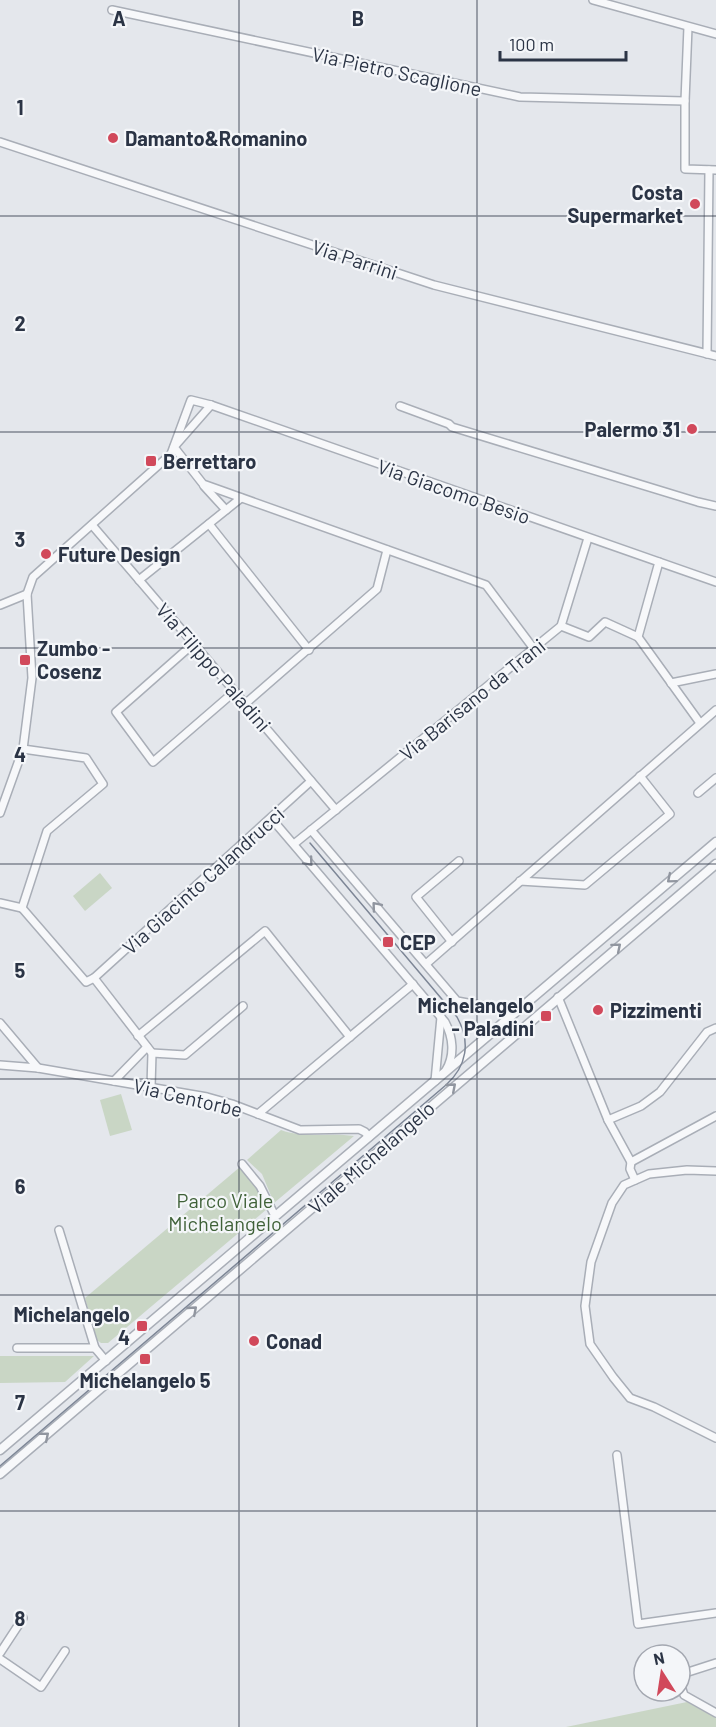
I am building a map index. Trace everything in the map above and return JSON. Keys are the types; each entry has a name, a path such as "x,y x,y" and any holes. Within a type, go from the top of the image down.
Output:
{"street":[{"path":"593,0 716,34"},
{"name":"Via Pietro Scaglione","path":"112,10 520,97 685,101"},
{"path":"688,27 685,169 713,170 707,354"},
{"name":"Via Parrini","path":"0,142 434,285 716,356"},
{"name":"Via Giacomo Besio","path":"174,447 191,400 212,405 716,582"},
{"path":"0,813 23,749 32,678 27,594 33,577 171,454 174,447 212,405"},
{"path":"400,406 448,424 452,428 716,506"},
{"path":"174,447 226,510"},
{"path":"203,484 486,585 534,648"},
{"path":"139,580 241,498"},
{"path":"209,524 309,650"},
{"name":"Via Filippo Paladini","path":"92,525 336,810"},
{"name":"Via Barisano da Trani","path":"294,844 561,626 588,538"},
{"path":"245,704 377,589 387,550"},
{"path":"638,637 659,562"},
{"path":"0,605 27,594"},
{"path":"561,626 590,637 606,622 638,637 700,723"},
{"path":"194,644 116,712 153,762 234,692"},
{"path":"670,683 716,674"},
{"path":"426,964 716,710"},
{"path":"22,908 47,831 103,784 86,758 23,749"},
{"path":"520,881 585,885 670,814 640,776"},
{"path":"698,793 716,778"},
{"name":"Via Giacinto Calandrucci","path":"94,978 311,781"},
{"path":"271,818 441,1017 448,1028 452,1047 451,1059 443,1074"},
{"path":"311,830 457,1001 516,1012"},
{"name":"Viale Michelangelo","path":"0,1450 716,842"},
{"path":"452,942 416,897 459,861"},
{"name":"Viale Michelangelo","path":"0,1474 716,864"},
{"path":"1,905 22,908 86,982 94,978 149,1050 151,1088"},
{"path":"138,1036 265,931 350,1037"},
{"path":"588,950 598,963"},
{"path":"258,1114 413,984"},
{"path":"558,997 608,1120 631,1162 630,1169 635,1180"},
{"path":"114,1081 149,1050 185,1055 243,1006"},
{"path":"435,1082 441,1017"},
{"path":"0,1023 38,1068"},
{"path":"608,1120 641,1106 660,1092 707,1032 716,1028"},
{"name":"Via Centorbe","path":"0,1065 38,1068 207,1097 300,1130 359,1129 369,1137"},
{"path":"631,1162 716,1116"},
{"path":"242,1164 260,1186 275,1216"},
{"path":"716,1171 687,1170 649,1174 624,1185 612,1203 591,1262 585,1306 590,1344 630,1398 654,1407 716,1438"},
{"path":"59,1230 94,1348 106,1360"},
{"path":"17,1348 94,1348"},
{"path":"617,1455 638,1624 716,1613"},
{"path":"0,1653 23,1618"},
{"path":"0,1659 41,1687 65,1651"},
{"path":"716,1663 685,1673 681,1677 684,1695 716,1713"}],"green space":[{"path":"100,873 112,888 85,911 73,896"},
{"path":"121,1094 132,1130 110,1136 100,1100"},
{"path":"281,1130 308,1135 354,1136 274,1203 262,1174 247,1160"},
{"name":"Parco Viale Michelangelo","path":"240,1167 257,1186 267,1209 108,1343 101,1343 97,1340 85,1298"},
{"path":"0,1356 94,1356 65,1382 0,1383"},
{"path":"682,1703 689,1703 716,1718 716,1727 566,1727"}],"tram line":[{"path":"0,1466 446,1085 459,1070 465,1053 465,1044 457,1017 310,843"}],"place":[{"name":"Damanto&Romanino","path":"113,138"},
{"name":"Costa Supermarket","path":"695,204"},
{"name":"Palermo 31","path":"692,429"},
{"name":"Berrettaro","path":"151,461"},
{"name":"Future Design","path":"46,554"},
{"name":"Zumbo - Cosenz","path":"25,660"},
{"name":"CEP","path":"388,942"},
{"name":"Pizzimenti","path":"598,1010"},
{"name":"Michelangelo - Paladini","path":"546,1016"},
{"name":"Michelangelo 4","path":"142,1326"},
{"name":"Conad","path":"254,1341"},
{"name":"Michelangelo 5","path":"145,1359"}]}
